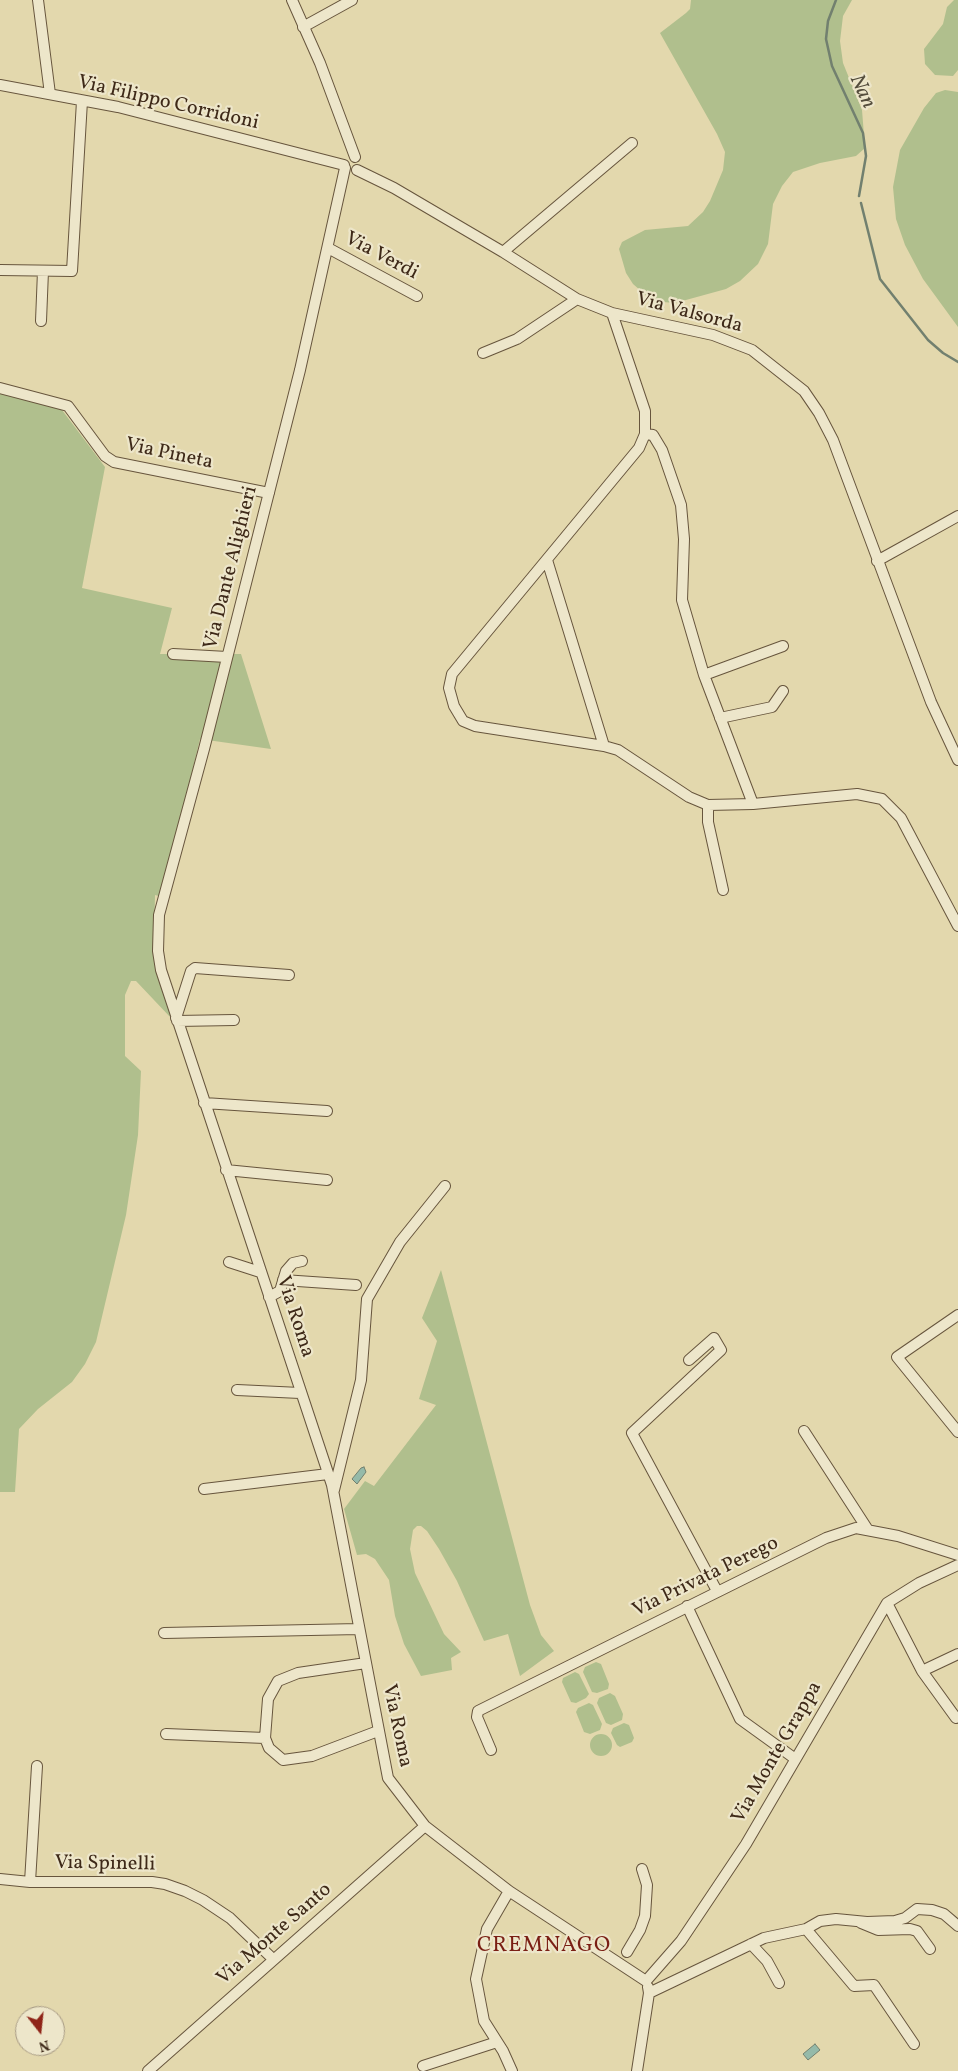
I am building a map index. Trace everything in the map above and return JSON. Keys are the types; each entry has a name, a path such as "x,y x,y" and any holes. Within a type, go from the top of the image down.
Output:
{"street":[{"path":"38,0 50,94"},
{"path":"292,0 320,63 343,130 351,164"},
{"path":"303,27 352,0"},
{"name":"Via Filippo Corridoni","path":"0,85 118,107 327,161 351,164"},
{"path":"0,270 72,271 82,100"},
{"path":"503,252 632,143"},
{"name":"Via Valsorda","path":"351,164 503,252 577,299 612,313 713,335 752,350 804,391 819,413 833,440 877,561 932,702 958,760"},
{"name":"Via Dante Alighieri","path":"158,951 159,915 228,657 300,370 340,193 351,164"},
{"name":"Via Verdi","path":"328,248 417,296"},
{"path":"41,321 43,271"},
{"path":"483,353 517,339 577,299"},
{"path":"612,313 645,411 645,434 639,448 452,674 449,688 454,706 463,721 475,726 604,746 618,750 689,797 708,805 753,804 857,794 882,799 901,818 958,926"},
{"name":"Via Pineta","path":"0,388 68,406 105,456 114,462 269,493"},
{"path":"645,434 653,435 662,450 681,505 684,539 682,600 704,675 753,804"},
{"path":"877,561 958,516"},
{"path":"546,560 604,746"},
{"path":"704,675 783,646"},
{"path":"173,654 228,657"},
{"path":"720,718 772,707 783,690"},
{"path":"708,805 708,822 723,890"},
{"name":"Via Roma","path":"158,951 161,970 177,1020 334,1493 388,1778 425,1826 509,1891 646,1981"},
{"path":"234,1020 177,1020 191,971 195,968 289,975"},
{"path":"204,1103 328,1111"},
{"path":"226,1170 328,1180"},
{"path":"334,1493 361,1380 367,1299 400,1242 445,1186"},
{"path":"269,1298 280,1291 286,1271 293,1264 302,1261"},
{"path":"228,1262 260,1272"},
{"path":"283,1280 356,1285"},
{"path":"958,1315 898,1356 958,1432"},
{"path":"689,1360 714,1338 721,1350 632,1433 717,1591"},
{"path":"237,1390 300,1393"},
{"path":"804,1432 868,1530"},
{"path":"204,1489 328,1474"},
{"name":"Via Privata Perego","path":"492,1750 477,1717 478,1711 826,1538 856,1528 898,1536 958,1555"},
{"name":"Via Monte Grappa","path":"646,1981 680,1941 746,1844 794,1758 887,1603 919,1583 958,1565"},
{"path":"887,1603 922,1671 956,1718"},
{"path":"687,1606 740,1718 794,1758"},
{"path":"164,1633 360,1630"},
{"path":"922,1671 958,1654"},
{"path":"366,1663 298,1673 278,1681 268,1699 265,1738 269,1748 283,1760 312,1756 378,1731"},
{"path":"166,1734 265,1738"},
{"name":"Via Spinelli","path":"30,1882 37,1766"},
{"name":"Via Monte Santo","path":"148,2071 425,1826"},
{"path":"627,1952 640,1930 645,1916 647,1885 642,1869"},
{"name":"Via Spinelli","path":"0,1879 30,1882 143,1882 165,1884 203,1900 230,1918 273,1959"},
{"path":"509,1891 487,1929 476,1979 484,2021 498,2042 512,2071"},
{"path":"649,1992 764,1938 806,1929 820,1921 836,1919 895,1921 905,1918 917,1909 923,1909 944,1914 958,1926"},
{"path":"856,1921 878,1930 910,1929 917,1931 930,1949"},
{"path":"806,1929 854,1986 874,1985 914,2044"},
{"path":"751,1944 768,1961 779,1984"},
{"path":"637,2071 649,1992 646,1981"},
{"path":"422,2066 498,2042"}],"shaded area":[{"path":"691,0 852,0 843,16 840,41 843,63 862,110 865,148 856,156 820,163 793,172 782,186 773,204 768,244 758,264 740,281 726,289 675,303 663,302 648,297 633,284 626,273 619,249 622,242 645,230 688,226 703,212 710,201 723,170 725,152 717,134 660,33 690,9"},
{"path":"954,0 958,0 958,70 953,76 935,75 925,64 924,49 943,24 947,7"},
{"path":"945,90 958,92 958,327 923,279 905,245 896,219 893,187 900,150 924,108 936,93"},
{"path":"0,393 62,410 105,467 82,588 172,608 160,654 241,654 271,749 200,739 162,897 155,895 154,941 157,971 171,1018 136,981 131,981 125,995 125,1056 141,1071 138,1135 126,1215 96,1342 85,1364 72,1382 38,1409 19,1429 15,1492 0,1492"},
{"path":"441,1270 530,1605 541,1635 554,1651 520,1676 508,1634 484,1641 457,1581 439,1549 427,1531 421,1526 417,1526 413,1530 410,1549 415,1573 444,1634 461,1652 451,1658 452,1670 421,1676 404,1644 395,1616 389,1580 375,1559 366,1554 357,1555 344,1509 365,1481 374,1486 436,1405 419,1399 437,1341 422,1318"},
{"path":"364,1467 366,1472 357,1484 352,1479"},
{"path":"596,1662 601,1664 609,1684 608,1689 597,1693 592,1692 583,1672 585,1667"},
{"path":"575,1672 579,1674 589,1694 586,1698 576,1703 571,1702 562,1682 563,1678"},
{"path":"610,1693 615,1696 623,1714 622,1720 611,1725 606,1723 597,1703 599,1698"},
{"path":"589,1703 593,1705 602,1724 600,1730 590,1734 584,1732 576,1712 578,1708"},
{"path":"624,1723 629,1725 634,1738 632,1742 620,1747 611,1733 613,1728"},
{"path":"601,1734 609,1737 612,1745 609,1753 601,1756 593,1753 590,1745 593,1737"},
{"path":"815,2044 820,2050 808,2060 803,2054"}],"waterway":[{"name":"Nan","path":"836,0 828,21 826,39 832,66 863,133 866,156 859,196"},
{"name":"Nan","path":"861,203 880,279 928,340 943,353 958,362"}],"district":[{"name":"CREMNAGO","path":"544,1947"}]}
